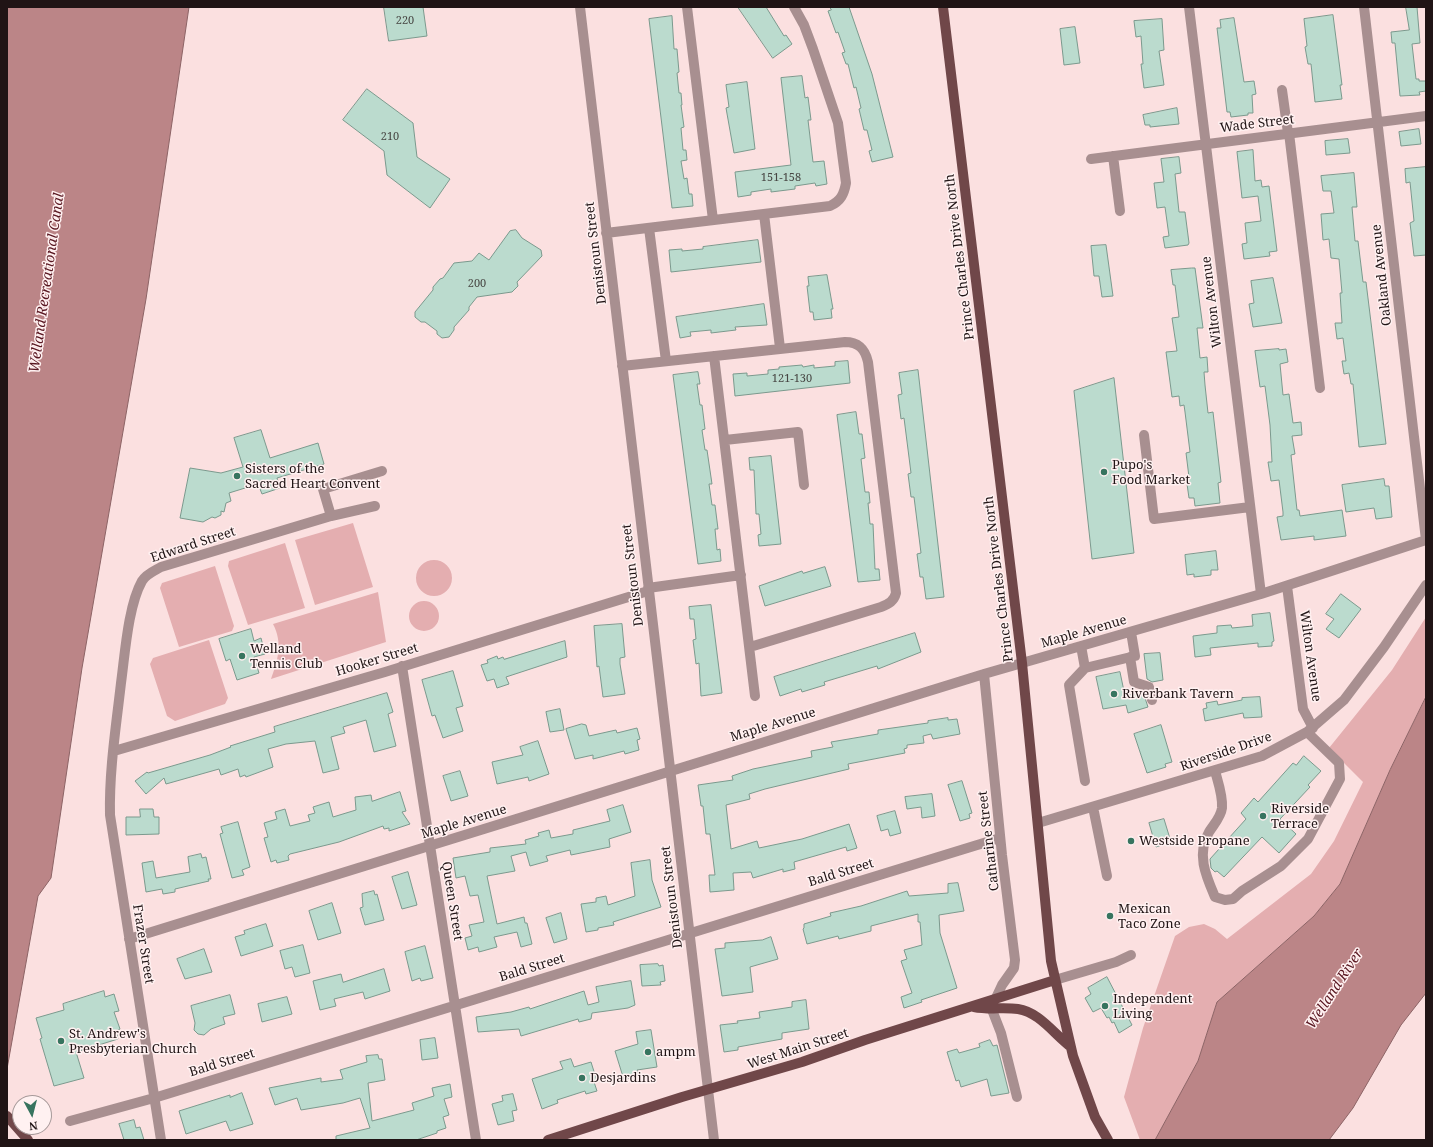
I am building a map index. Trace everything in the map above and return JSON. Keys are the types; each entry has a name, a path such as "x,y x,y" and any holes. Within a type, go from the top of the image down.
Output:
{"main road":[{"name":"Prince Charles Drive North","path":"943,7 1022,664 1051,961 1070,1047 1095,1117 1108,1140"},
{"name":"West Main Street","path":"550,1140 682,1097 802,1062 973,1007 993,1004 1055,980"},
{"path":"993,1004 1032,1014 1070,1047"},
{"path":"7,1116 26,1137"}],"street":[{"name":"Denistoun Street","path":"580,7 714,1140"},
{"path":"687,7 713,220"},
{"path":"606,233 830,206 838,202 845,193 846,183 838,122 804,25 794,7"},
{"name":"Wilton Avenue","path":"1189,7 1261,594"},
{"name":"Oakland Avenue","path":"1364,7 1426,540"},
{"path":"1282,90 1320,388"},
{"name":"Wade Street","path":"1091,159 1426,116"},
{"path":"1113,156 1120,211"},
{"path":"764,214 780,348"},
{"path":"649,228 666,361"},
{"path":"622,366 780,348 787,349 852,342 862,347 865,351 868,362 896,593 891,602 881,607 750,647"},
{"path":"714,356 755,696"},
{"path":"724,440 798,432 804,485"},
{"path":"1144,435 1154,519 1250,507"},
{"path":"331,516 323,489 382,471"},
{"name":"Edward Street","path":"114,751 128,633 137,593 142,580 150,573 162,567 331,516 375,506"},
{"name":"Maple Avenue","path":"130,939 670,770 984,674 1287,586 1426,540"},
{"name":"Hooker Street","path":"114,751 402,666 648,589 741,576"},
{"name":"Riverside Drive","path":"1038,823 1262,756 1310,730 1344,700 1384,647 1426,585"},
{"name":"Wilton Avenue","path":"1215,771 1222,808 1217,821 1204,841 1202,856 1207,878 1216,897 1225,900 1233,899 1242,890 1281,866 1308,839 1340,779 1339,763 1310,730 1303,709 1287,586"},
{"path":"1085,781 1070,685 1085,668 1135,656 1131,632"},
{"path":"1081,646 1085,668"},
{"path":"1130,657 1134,682 1149,687 1152,700"},
{"name":"Queen Street","path":"402,666 476,1140"},
{"name":"Catharine Street","path":"984,674 1000,838 1015,965 993,1004"},
{"name":"Frazer Street","path":"114,751 110,785 110,814 161,1140"},
{"path":"1092,807 1107,876"},
{"name":"Bald Street","path":"70,1121 154,1098 1000,838"},
{"path":"1055,980 1131,956"},
{"path":"993,1004 1018,1097"}],"shaded area":[{"path":"353,523 373,587 315,605 295,540"},
{"path":"285,543 305,608 248,625 228,566 229,561"},
{"path":"431,560 437,560 447,565 452,578 447,591 437,596 431,596 421,591 416,581 416,575 421,565"},
{"path":"215,566 234,626 232,631 179,647 160,588 162,583"},
{"path":"378,592 386,642 271,679 276,665 279,645 273,624"},
{"path":"424,601 435,605 439,616 435,627 424,631 413,627 409,616 413,605"},
{"path":"1426,617 1426,697 1390,770 1340,884 1314,916 1217,1002 1198,1061 1155,1140 1140,1140 1124,1097 1143,1028 1175,936 1189,927 1204,924 1215,929 1227,939 1311,874 1334,841 1363,782 1329,748 1392,670"},
{"path":"209,640 228,698 225,704 175,721 167,716 150,664 153,658"}],"water":[{"name":"Welland Recreational Canal","path":"7,7 189,7 146,299 82,668 51,878 38,896 7,1069"},
{"name":"Welland River","path":"1426,697 1426,993 1401,1025 1353,1108 1329,1140 1155,1140 1198,1061 1217,1002 1314,916 1340,884 1390,770"}],"building":[{"path":"384,7 423,7 427,36 389,41"},
{"path":"738,7 766,7 784,36 786,35 792,44 773,58"},
{"path":"830,7 849,7 872,74 893,157 872,162 869,151 872,150 867,130 864,130 856,87 854,88 848,64 846,64 842,53 845,52 828,11 831,10"},
{"path":"1406,7 1417,7 1420,43 1412,44 1416,79 1419,79 1419,81 1426,81 1426,91 1419,92 1420,95 1400,96 1395,43 1392,43 1391,32 1409,30"},
{"path":"1333,15 1342,85 1340,85 1342,99 1315,102 1311,64 1308,64 1305,47 1307,46 1304,19"},
{"path":"672,16 674,49 677,49 679,72 677,73 679,93 681,93 684,127 681,128 683,150 686,150 687,160 681,161 684,179 687,178 689,194 692,194 693,206 672,208 649,19"},
{"path":"1234,18 1244,82 1254,81 1256,94 1252,95 1253,113 1231,117 1230,112 1227,112 1217,28 1221,28 1220,20"},
{"path":"1162,19 1164,50 1159,51 1164,85 1144,88 1141,64 1143,64 1141,36 1136,37 1134,21"},
{"path":"1075,27 1080,63 1064,65 1060,29"},
{"path":"802,76 805,98 808,97 811,120 808,120 813,162 824,161 827,184 816,186 815,183 795,186 795,189 771,192 771,189 751,192 751,195 738,197 735,172 791,165 781,78"},
{"path":"747,82 755,149 734,153 726,108 729,107 726,85"},
{"path":"367,89 413,123 417,157 450,179 430,208 387,175 384,151 343,120"},
{"path":"1177,108 1179,124 1150,127 1150,125 1145,125 1143,115"},
{"path":"1419,129 1421,144 1401,146 1399,132"},
{"path":"1348,139 1350,153 1326,155 1325,141"},
{"path":"1253,150 1255,181 1261,180 1262,187 1269,186 1277,251 1269,252 1270,256 1244,259 1242,244 1247,243 1245,223 1261,221 1258,196 1242,198 1237,152"},
{"path":"1179,157 1181,173 1175,174 1179,212 1185,212 1189,243 1188,245 1165,248 1163,237 1169,236 1165,207 1157,208 1154,183 1164,182 1161,159"},
{"path":"1426,167 1426,255 1414,256 1410,223 1414,221 1410,182 1406,183 1405,169"},
{"path":"1354,173 1357,207 1352,207 1355,241 1358,241 1363,282 1366,282 1386,444 1359,447 1353,384 1351,384 1349,373 1344,374 1342,361 1346,361 1343,338 1337,339 1335,323 1342,323 1340,293 1342,293 1339,259 1331,258 1329,239 1323,240 1321,214 1334,213 1331,191 1323,191 1321,176"},
{"path":"516,230 522,238 541,250 542,256 517,282 518,286 512,292 477,297 469,307 469,310 454,327 454,330 449,337 442,338 437,334 437,331 415,317 415,312 433,290 433,287 440,279 443,278 454,263 472,261 479,253 489,260 510,231"},
{"path":"758,240 761,262 671,272 669,250 682,249 682,251 703,249 703,247"},
{"path":"1106,245 1113,296 1102,297 1099,276 1094,276 1091,246"},
{"path":"1195,268 1203,328 1197,328 1200,358 1207,357 1208,372 1204,372 1208,413 1213,412 1221,482 1218,483 1220,503 1195,506 1194,498 1189,498 1186,477 1189,477 1186,453 1190,452 1184,405 1180,406 1179,396 1172,397 1166,352 1177,351 1172,318 1179,317 1175,285 1173,285 1171,270"},
{"path":"827,275 833,309 831,309 832,318 814,320 813,312 810,312 807,286 809,286 808,277"},
{"path":"1273,278 1282,323 1253,327 1249,304 1254,303 1251,281"},
{"path":"764,304 767,325 735,327 736,330 711,333 711,330 690,332 691,336 680,338 676,317"},
{"path":"1286,349 1288,362 1280,364 1283,395 1289,394 1293,423 1301,422 1302,435 1292,436 1295,454 1291,455 1297,510 1299,510 1300,516 1342,510 1346,536 1314,540 1314,536 1281,540 1277,517 1283,516 1279,480 1271,481 1268,462 1272,462 1270,425 1265,386 1260,387 1255,351"},
{"path":"848,361 850,383 735,396 733,374 747,373 747,376 768,374 768,370 779,369 779,367 802,365 803,367 814,365 814,368 835,366 835,362"},
{"path":"918,370 944,597 926,599 923,577 920,577 917,554 921,553 914,497 911,497 908,474 911,473 904,418 901,419 898,395 902,394 899,373"},
{"path":"698,372 700,384 697,384 700,405 702,405 705,429 702,430 705,450 707,450 712,484 709,484 712,505 715,505 718,529 715,529 717,550 720,549 721,561 698,564 673,375"},
{"name":"Pupo's Food Market","path":"1114,378 1134,553 1092,559 1074,391"},
{"path":"856,412 859,434 862,434 865,458 861,459 865,492 869,492 870,503 868,503 870,524 873,524 875,569 879,569 880,580 858,582 837,415"},
{"name":"Sisters of the Sacred Heart Convent","path":"261,430 270,458 318,443 324,464 277,478 280,488 262,494 258,484 229,493 231,501 226,503 224,512 221,511 221,515 215,518 212,517 203,522 180,518 190,468 221,473 243,467 234,438"},
{"path":"771,456 781,544 759,546 758,535 761,534 759,514 756,514 754,470 750,470 749,458"},
{"path":"1384,479 1385,486 1389,486 1392,517 1376,519 1374,508 1346,512 1342,485"},
{"path":"1216,551 1218,570 1211,570 1211,575 1194,577 1194,574 1187,575 1185,555"},
{"path":"825,567 831,586 765,606 759,586 802,571 803,573"},
{"path":"1341,594 1361,609 1339,638 1326,629 1334,619 1326,614"},
{"path":"711,605 722,693 701,696 699,663 696,664 693,640 696,639 694,619 690,619 689,607"},
{"path":"1270,613 1274,641 1272,642 1272,646 1258,647 1258,643 1210,648 1211,655 1195,657 1193,636 1217,633 1217,626 1231,625 1232,628 1253,626 1252,615"},
{"path":"622,624 625,657 620,658 620,664 625,694 603,697 599,666 597,667 594,626"},
{"name":"Welland Tennis Club","path":"251,629 254,641 261,638 265,654 254,657 259,673 237,680 230,659 226,661 219,639"},
{"path":"915,633 921,652 878,669 877,666 824,682 825,685 802,692 801,689 780,696 774,677"},
{"path":"565,641 567,657 506,677 509,684 497,688 494,679 487,681 481,665 488,663 487,660 497,656 498,659 503,657 504,659"},
{"path":"1160,653 1163,680 1152,682 1147,679 1144,654"},
{"path":"453,671 463,706 456,708 463,731 443,738 435,715 432,716 422,680"},
{"path":"1120,672 1125,696 1143,692 1148,707 1128,713 1126,705 1103,709 1096,677"},
{"path":"387,693 393,712 388,714 396,746 374,752 366,720 343,727 345,733 331,737 339,769 323,773 315,741 286,744 268,749 273,767 246,777 245,775 240,777 238,769 221,775 219,769 166,784 164,778 146,794 135,781 147,772 148,773 210,755 231,747 230,746 275,732 274,727"},
{"path":"1260,697 1262,717 1244,718 1243,713 1205,721 1203,709 1207,708 1206,703 1217,701 1218,705 1242,700 1242,698"},
{"path":"560,709 564,730 550,732 546,712"},
{"path":"948,718 948,720 957,719 960,734 933,739 931,734 923,736 924,743 907,745 907,748 904,749 905,753 848,764 849,769 765,789 749,794 750,799 726,805 731,849 757,841 759,848 802,839 849,824 857,848 847,851 846,847 794,862 795,869 783,872 783,869 753,878 751,872 733,873 734,890 710,892 709,875 715,875 710,834 706,834 703,806 701,806 698,785 733,780 732,776 753,769 812,757 811,751 833,747 831,742 878,734 878,730 928,723 928,721"},
{"path":"582,724 586,725 589,736 616,730 617,733 637,728 640,739 637,740 639,750 625,754 624,751 593,759 593,755 575,759 566,729"},
{"path":"1161,725 1172,762 1165,764 1166,767 1147,773 1134,734"},
{"path":"538,741 549,774 529,781 528,777 497,784 492,762 523,755 520,747"},
{"name":"Riverside Terrace","path":"1304,756 1321,771 1308,785 1310,787 1280,819 1296,834 1279,853 1262,837 1224,877 1217,871 1215,872 1211,868 1210,859 1246,819 1241,813 1254,798 1258,802 1293,763 1296,765"},
{"path":"460,771 468,796 451,801 443,776"},
{"path":"962,781 972,813 969,814 970,818 960,821 948,785"},
{"path":"400,792 406,811 402,812 410,824 389,831 389,828 384,829 383,826 339,842 290,854 288,856 289,860 277,863 276,860 271,862 264,838 268,837 264,823 277,819 275,812 285,809 290,826 310,821 308,815 315,813 313,807 329,802 333,817 356,810 355,797 371,795 372,801"},
{"path":"932,794 935,816 922,818 921,807 907,809 905,797"},
{"path":"623,805 631,832 609,839 610,847 571,855 570,850 546,856 548,861 530,866 526,852 511,856 515,871 487,876 497,924 524,917 532,944 521,947 517,932 494,937 497,947 479,952 478,947 468,950 465,938 472,936 469,925 484,922 478,895 470,896 465,876 456,878 453,858 490,852 490,848 526,844 525,840 539,836 538,833 549,830 551,838 573,834 573,830 610,821 607,810"},
{"path":"140,809 153,809 154,817 159,817 159,834 126,835 126,817 140,817"},
{"path":"895,811 901,833 890,836 888,829 881,831 877,816"},
{"path":"1164,819 1171,842 1156,847 1149,823"},
{"path":"238,822 250,867 242,870 244,875 232,878 220,834 223,833 221,827"},
{"path":"201,854 202,858 206,857 211,879 208,879 209,881 175,889 175,892 163,894 162,889 146,892 142,863 153,861 156,878 190,872 188,857"},
{"path":"650,860 652,880 661,907 613,922 614,925 586,932 581,904 596,902 596,898 606,896 608,905 635,896 631,863"},
{"path":"408,872 417,905 402,909 392,877"},
{"path":"958,883 964,911 939,915 940,933 957,988 921,1000 922,1002 904,1008 901,997 912,993 901,961 907,959 904,950 922,945 918,914 871,926 871,931 839,939 838,936 807,944 803,929 804,924 831,916 830,913 861,906 907,891 909,896 948,893 948,884"},
{"path":"374,891 375,895 377,894 384,920 365,925 360,908 363,907 362,894"},
{"path":"332,903 341,933 318,940 309,911"},
{"path":"561,913 567,939 554,943 546,918"},
{"path":"266,924 273,946 241,956 235,937 245,934 244,931"},
{"path":"771,937 778,959 750,967 753,992 722,996 715,949 725,948 725,943 762,940"},
{"path":"303,945 310,973 295,977 292,967 285,969 280,951"},
{"path":"425,946 433,978 421,981 420,978 412,981 405,952"},
{"path":"204,949 212,972 185,979 177,959"},
{"path":"658,964 659,966 663,965 665,981 660,982 661,985 642,986 640,965"},
{"path":"384,969 390,991 365,999 363,992 334,999 336,1006 320,1010 313,981 341,974 343,982"},
{"name":"Independent Living","path":"1107,977 1132,1025 1119,1033 1114,1022 1112,1023 1109,1017 1107,1018 1101,1008 1093,1012 1085,998 1091,994 1088,988"},
{"path":"631,981 635,1005 628,1008 592,1013 591,1019 579,1022 578,1019 521,1036 519,1029 478,1032 476,1017 511,1012 529,1007 530,1009 584,991 588,1005 599,1002 596,987"},
{"name":"St. Andrew's Presbyterian Church","path":"104,991 105,997 114,994 119,1011 114,1012 120,1029 116,1031 118,1039 76,1052 84,1078 54,1086 40,1039 42,1038 36,1018 64,1010 63,1004"},
{"path":"230,995 235,1014 223,1017 225,1024 211,1029 204,1035 198,1034 194,1030 195,1023 191,1006"},
{"path":"287,997 292,1014 262,1022 258,1004"},
{"path":"806,1000 809,1029 782,1033 782,1039 738,1047 738,1050 724,1052 720,1025 760,1018 759,1012 792,1007 792,1002"},
{"path":"651,1030 657,1067 637,1070 639,1075 624,1080 615,1051 638,1044 636,1032"},
{"path":"435,1038 438,1058 422,1060 420,1040"},
{"path":"990,1040 993,1046 997,1045 1009,1093 991,1096 987,1079 961,1087 959,1080 956,1081 947,1052 957,1049 959,1053 980,1047 979,1044"},
{"path":"378,1055 379,1059 382,1059 385,1080 368,1083 372,1121 414,1110 412,1103 434,1096 432,1088 450,1084 452,1097 444,1099 449,1115 443,1117 446,1128 437,1131 437,1133 416,1140 336,1140 336,1136 370,1128 360,1098 343,1103 301,1110 297,1098 275,1105 269,1088 321,1078 321,1082 343,1079 340,1070 367,1062 366,1056"},
{"path":"571,1059 574,1067 591,1062 597,1081 594,1082 597,1091 586,1094 585,1091 557,1100 558,1103 542,1109 532,1079 563,1069 560,1062"},
{"path":"242,1093 253,1124 230,1131 226,1121 186,1134 179,1111 230,1095 230,1097"},
{"path":"513,1094 517,1110 512,1111 514,1121 498,1125 492,1104 503,1101 502,1096"},
{"path":"134,1120 136,1128 140,1127 144,1140 124,1140 119,1124"}],"place":[{"name":"Pupo's Food Market","path":"1104,472"},
{"name":"Sisters of the Sacred Heart Convent","path":"237,476"},
{"name":"Welland Tennis Club","path":"242,656"},
{"name":"Riverbank Tavern","path":"1114,694"},
{"name":"Riverside Terrace","path":"1263,816"},
{"name":"Westside Propane","path":"1131,841"},
{"name":"Mexican Taco Zone","path":"1110,916"},
{"name":"Independent Living","path":"1105,1006"},
{"name":"St. Andrew's Presbyterian Church","path":"61,1041"},
{"name":"ampm","path":"648,1052"},
{"name":"Desjardins","path":"582,1078"}]}
